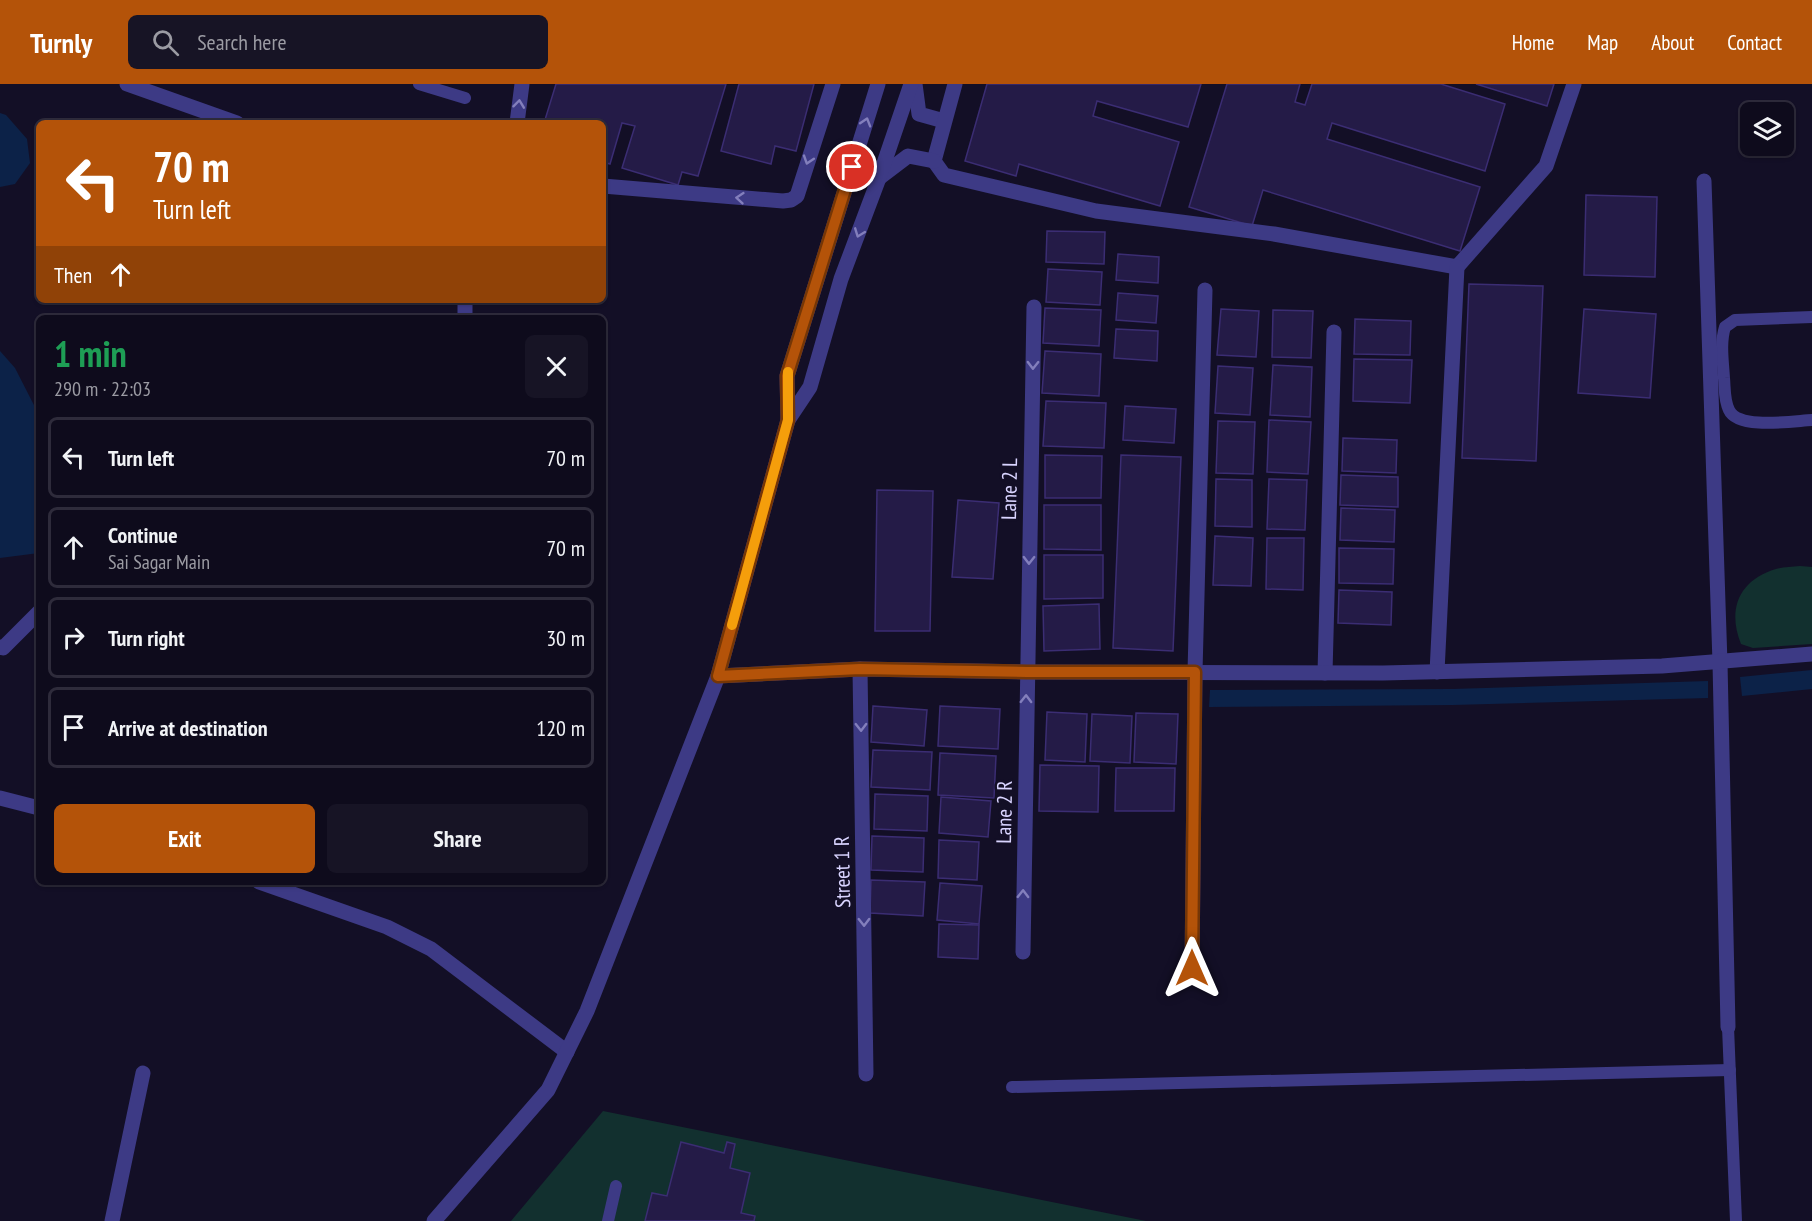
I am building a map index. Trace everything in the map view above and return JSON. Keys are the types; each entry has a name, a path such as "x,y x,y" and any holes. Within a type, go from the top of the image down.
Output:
{"street":[{"path":"127,84 229,120"},
{"path":"517,120 522,84"},
{"path":"606,186 791,200 797,196 832,84"},
{"path":"434,1221 548,1090 587,1011 718,676 788,420 787,376 878,84"},
{"path":"788,420 810,387 841,279 913,84"},
{"path":"913,84 919,114 944,121"},
{"path":"934,161 955,84"},
{"path":"1437,672 1457,267 1546,166 1574,84"},
{"path":"879,178 908,156 934,161 944,175 1096,211 1274,234 1457,267"},
{"path":"1704,181 1720,663 1728,1027"},
{"path":"819,273 841,279"},
{"path":"1192,968 1195,672 1205,290"},
{"name":"Lane 2 L","path":"1027,672 1034,307"},
{"path":"1324,673 1334,332"},
{"path":"0,647 3,648 36,615"},
{"path":"718,676 860,669 1027,672 1437,672 1620,668 1720,663 1812,654"},
{"name":"Street 1 R","path":"860,669 866,1074"},
{"name":"Lane 2 R","path":"1023,952 1027,672"},
{"path":"0,798 36,807"},
{"path":"268,885 387,927 431,949 567,1052"},
{"path":"112,1221 143,1073"}],"lane":[{"path":"419,84 465,98"},
{"path":"1812,316 1735,320 1725,327 1722,337 1725,399 1729,411 1736,418 1747,422 1812,420"},
{"path":"1728,1027 1736,1221"},
{"path":"1012,1088 1730,1070"},
{"path":"608,1221 616,1186"}],"green space":[{"path":"1812,567 1812,644 1753,648 1741,644 1735,619 1739,598 1745,588 1763,574 1779,568"},
{"path":"603,1111 1146,1221 511,1221"}],"water":[{"path":"0,113 6,115 27,139 30,163 15,184 0,187"},
{"path":"0,351 15,368 36,409 36,553 0,558"},
{"path":"1812,670 1812,689 1742,696 1740,677"},
{"path":"1708,681 1708,698 1453,705 1209,707 1210,690 1452,689"}],"building":[{"path":"556,84 726,84 698,176 682,172 678,185 622,168 635,126 622,123 610,164 606,163 606,120 545,120"},
{"path":"739,84 814,84 796,151 775,146 771,164 721,151"},
{"path":"987,84 1201,84 1188,127 1097,101 1093,116 1179,142 1160,206 1019,164 1016,176 965,161"},
{"path":"1227,84 1300,84 1295,102 1305,105 1312,84 1441,84 1505,104 1485,171 1332,123 1327,139 1480,187 1460,251 1263,190 1252,226 1189,207"},
{"path":"1476,84 1554,84 1547,106"},
{"path":"1586,195 1657,197 1655,277 1584,275"},
{"path":"1047,231 1105,232 1104,264 1046,262"},
{"path":"1118,254 1159,257 1158,283 1116,280"},
{"path":"1048,269 1102,272 1100,305 1046,302"},
{"path":"1469,284 1543,286 1536,461 1462,458"},
{"path":"1118,293 1158,296 1156,323 1116,320"},
{"path":"1045,308 1101,310 1099,346 1043,343"},
{"path":"1221,309 1259,311 1256,357 1217,355"},
{"path":"1584,309 1656,314 1650,398 1578,393"},
{"path":"1273,310 1313,311 1311,358 1272,357"},
{"path":"1355,319 1411,321 1410,355 1354,354"},
{"path":"1116,329 1158,331 1157,361 1114,358"},
{"path":"1045,351 1101,354 1099,396 1042,393"},
{"path":"1354,359 1412,360 1410,403 1353,401"},
{"path":"1273,365 1312,367 1310,417 1270,415"},
{"path":"1218,366 1253,368 1250,415 1215,413"},
{"path":"1046,401 1106,403 1104,448 1043,446"},
{"path":"1125,406 1176,409 1174,443 1123,440"},
{"path":"1269,420 1311,422 1308,474 1267,472"},
{"path":"1218,421 1255,422 1253,474 1216,473"},
{"path":"1343,438 1397,440 1396,473 1342,471"},
{"path":"1045,455 1102,456 1101,498 1045,498"},
{"path":"1121,455 1181,457 1173,651 1113,648"},
{"path":"1341,475 1398,477 1398,507 1340,505"},
{"path":"1216,479 1252,480 1252,527 1215,526"},
{"path":"1269,479 1307,480 1305,530 1267,529"},
{"path":"877,490 933,491 930,631 875,631"},
{"path":"958,500 999,503 993,579 952,577"},
{"path":"1044,505 1101,505 1101,550 1044,549"},
{"path":"1341,508 1395,510 1394,542 1340,540"},
{"path":"1215,536 1253,538 1251,586 1213,585"},
{"path":"1267,538 1304,538 1303,590 1266,589"},
{"path":"1339,548 1394,549 1393,584 1339,583"},
{"path":"1044,555 1103,555 1103,598 1044,599"},
{"path":"1339,590 1392,592 1391,625 1338,623"},
{"path":"1099,604 1100,649 1044,651 1043,606"},
{"path":"873,706 927,710 924,746 871,742"},
{"path":"940,706 1000,709 998,749 938,746"},
{"path":"1047,712 1087,714 1085,762 1045,760"},
{"path":"1136,713 1178,714 1176,764 1134,762"},
{"path":"1092,714 1132,716 1130,763 1090,761"},
{"path":"873,750 932,752 930,790 871,787"},
{"path":"940,753 996,756 994,798 938,795"},
{"path":"1040,765 1099,766 1098,812 1039,811"},
{"path":"1116,768 1175,768 1174,811 1115,811"},
{"path":"875,794 928,796 927,831 874,829"},
{"path":"941,797 991,801 988,837 939,833"},
{"path":"872,836 924,838 923,872 871,870"},
{"path":"939,840 979,842 977,880 938,878"},
{"path":"871,880 925,882 923,916 870,913"},
{"path":"940,883 982,886 979,924 937,920"},
{"path":"939,924 979,925 978,959 938,957"},
{"path":"681,1142 724,1153 727,1142 735,1144 730,1168 750,1173 741,1213 755,1216 754,1221 645,1221 652,1193 667,1196"}],"slow traffic":[{"path":"732,625 788,420 788,372"}],"route":[{"path":"852,167 787,376 788,420 718,676 860,669 1195,672 1192,968"}]}
